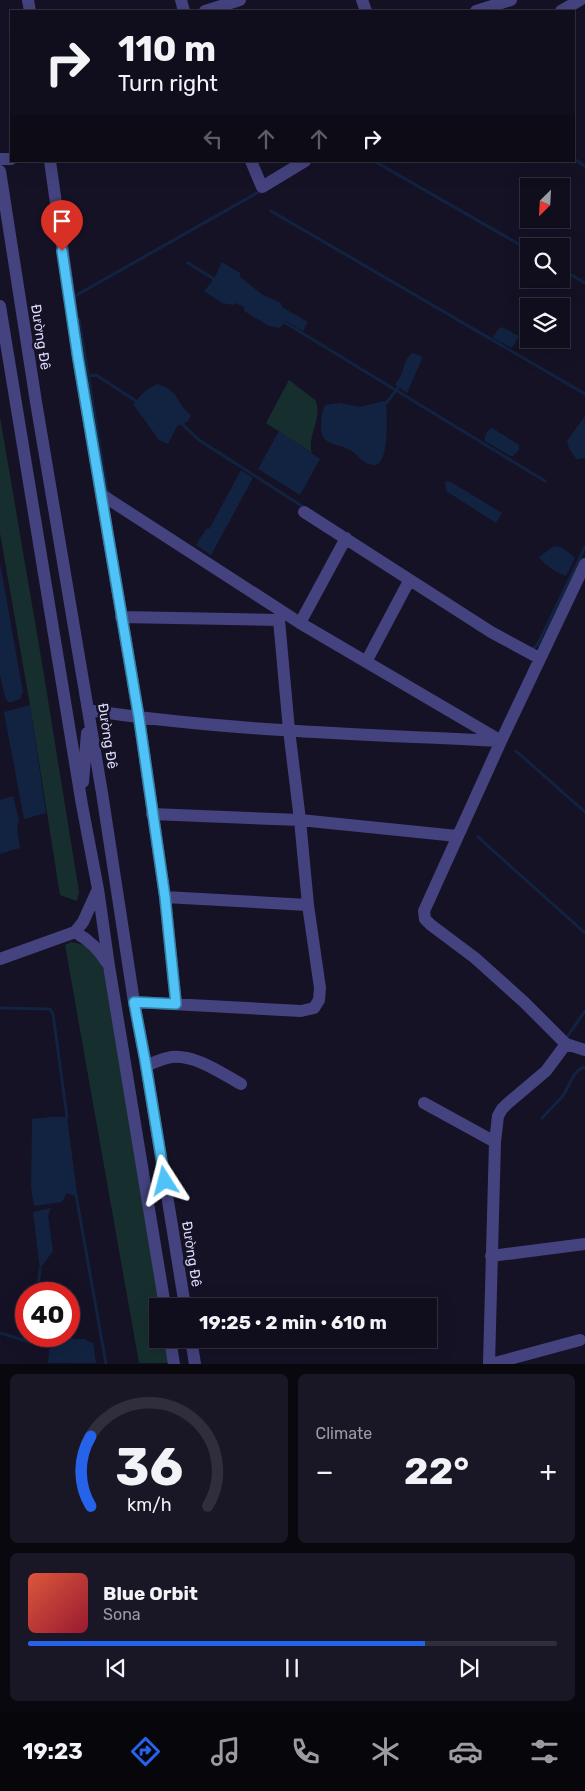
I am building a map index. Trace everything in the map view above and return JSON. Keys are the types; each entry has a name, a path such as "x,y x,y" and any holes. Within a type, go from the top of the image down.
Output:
{"street":[{"path":"208,10 240,0"},
{"path":"479,10 511,0"},
{"path":"563,10 580,0"},
{"path":"50,162 75,339 139,718 165,897 176,1004"},
{"path":"251,162 262,187 304,162"},
{"name":"Đường Đê","path":"0,171 134,1002 185,1298"},
{"path":"0,306 82,805 98,889 164,1298"},
{"path":"102,495 282,616 300,623 500,741"},
{"path":"304,512 491,632 539,658"},
{"path":"300,623 346,538"},
{"path":"585,564 500,741 424,911 425,918 431,925 475,958 524,1002 566,1044 585,1050"},
{"path":"366,662 410,580"},
{"path":"122,617 282,616"},
{"path":"134,1002 301,1011 314,1008 319,1000 320,988 308,905 289,730 282,616"},
{"path":"82,805 88,710 139,718 289,730 500,741"},
{"path":"152,814 300,820 457,836"},
{"path":"0,959 75,932 83,922 98,889"},
{"path":"165,897 308,905"},
{"path":"75,932 88,940 101,953 109,966"},
{"path":"566,1044 546,1070 506,1104 498,1116 495,1142 490,1364 580,1340"},
{"path":"146,1066 168,1058 188,1059 241,1084"},
{"path":"424,1103 495,1142"},
{"path":"492,1256 585,1244"},
{"path":"171,1348 174,1364"},
{"path":"192,1348 195,1364"}],"green space":[{"path":"289,380 315,400 317,406 311,441 312,453 266,423"},
{"path":"0,417 79,892 77,901 60,895 0,533"},
{"path":"71,942 90,949 106,976 160,1298 149,1298 149,1348 168,1348 170,1363 139,1363 65,945"}],"water":[{"path":"222,262 240,273 240,277 263,295 281,303 282,307 308,322 303,331 286,321 280,328 269,326 244,311 244,307 235,303 233,305 222,303 204,291 214,279"},
{"path":"502,327 519,336 512,348 493,338 498,329"},
{"path":"413,353 421,356 422,359 407,393 395,385 402,374 409,356"},
{"path":"157,384 170,390 191,415 187,422 177,426 168,444 159,440 133,404 145,391"},
{"path":"384,401 386,403 386,439 385,449 378,464 366,463 351,451 328,442 322,435 322,412 325,405 340,403 360,407"},
{"path":"585,416 585,458 576,459 567,441"},
{"path":"492,428 519,445 519,450 513,456 485,441 486,433"},
{"path":"279,431 320,459 300,495 258,469"},
{"path":"241,470 253,478 211,555 196,545 206,529 209,529"},
{"path":"447,481 502,513 496,523 446,491 445,483"},
{"path":"554,546 562,548 575,558 566,576 551,569 539,557"},
{"path":"0,563 23,692 20,699 12,702 8,702 5,697 0,675"},
{"path":"30,705 46,813 24,819 4,712"},
{"path":"13,796 19,820 17,827 20,848 0,854 0,800"},
{"path":"67,1117 77,1193 75,1196 67,1193 62,1202 34,1206 31,1187 32,1119"},
{"path":"51,1208 48,1216 53,1251 40,1269 33,1212"},
{"path":"80,1339 93,1343 96,1363 48,1363 50,1347 80,1347"}],"waterway":[{"path":"575,160 585,166"},
{"path":"376,162 520,245"},
{"path":"75,298 75,296 262,190"},
{"path":"271,211 585,394"},
{"path":"188,263 214,279"},
{"path":"570,274 585,283"},
{"path":"79,319 107,490 110,494"},
{"path":"284,322 545,481"},
{"path":"88,376 96,375 136,401"},
{"path":"386,403 398,388"},
{"path":"181,423 199,440 305,508"},
{"path":"531,648 538,644 585,547"},
{"path":"516,751 585,812"},
{"path":"478,837 585,933"},
{"path":"0,1008 50,1009 53,1014 67,1117"},
{"path":"567,1037 585,1011"},
{"path":"542,1118 561,1098 577,1072 585,1067"},
{"path":"76,1195 106,1364"},
{"path":"38,1282 40,1269"},
{"path":"0,1333 15,1338"}],"route":[{"path":"62,251 78,358 139,718 165,897 176,1004 134,1002 165,1181"}]}
